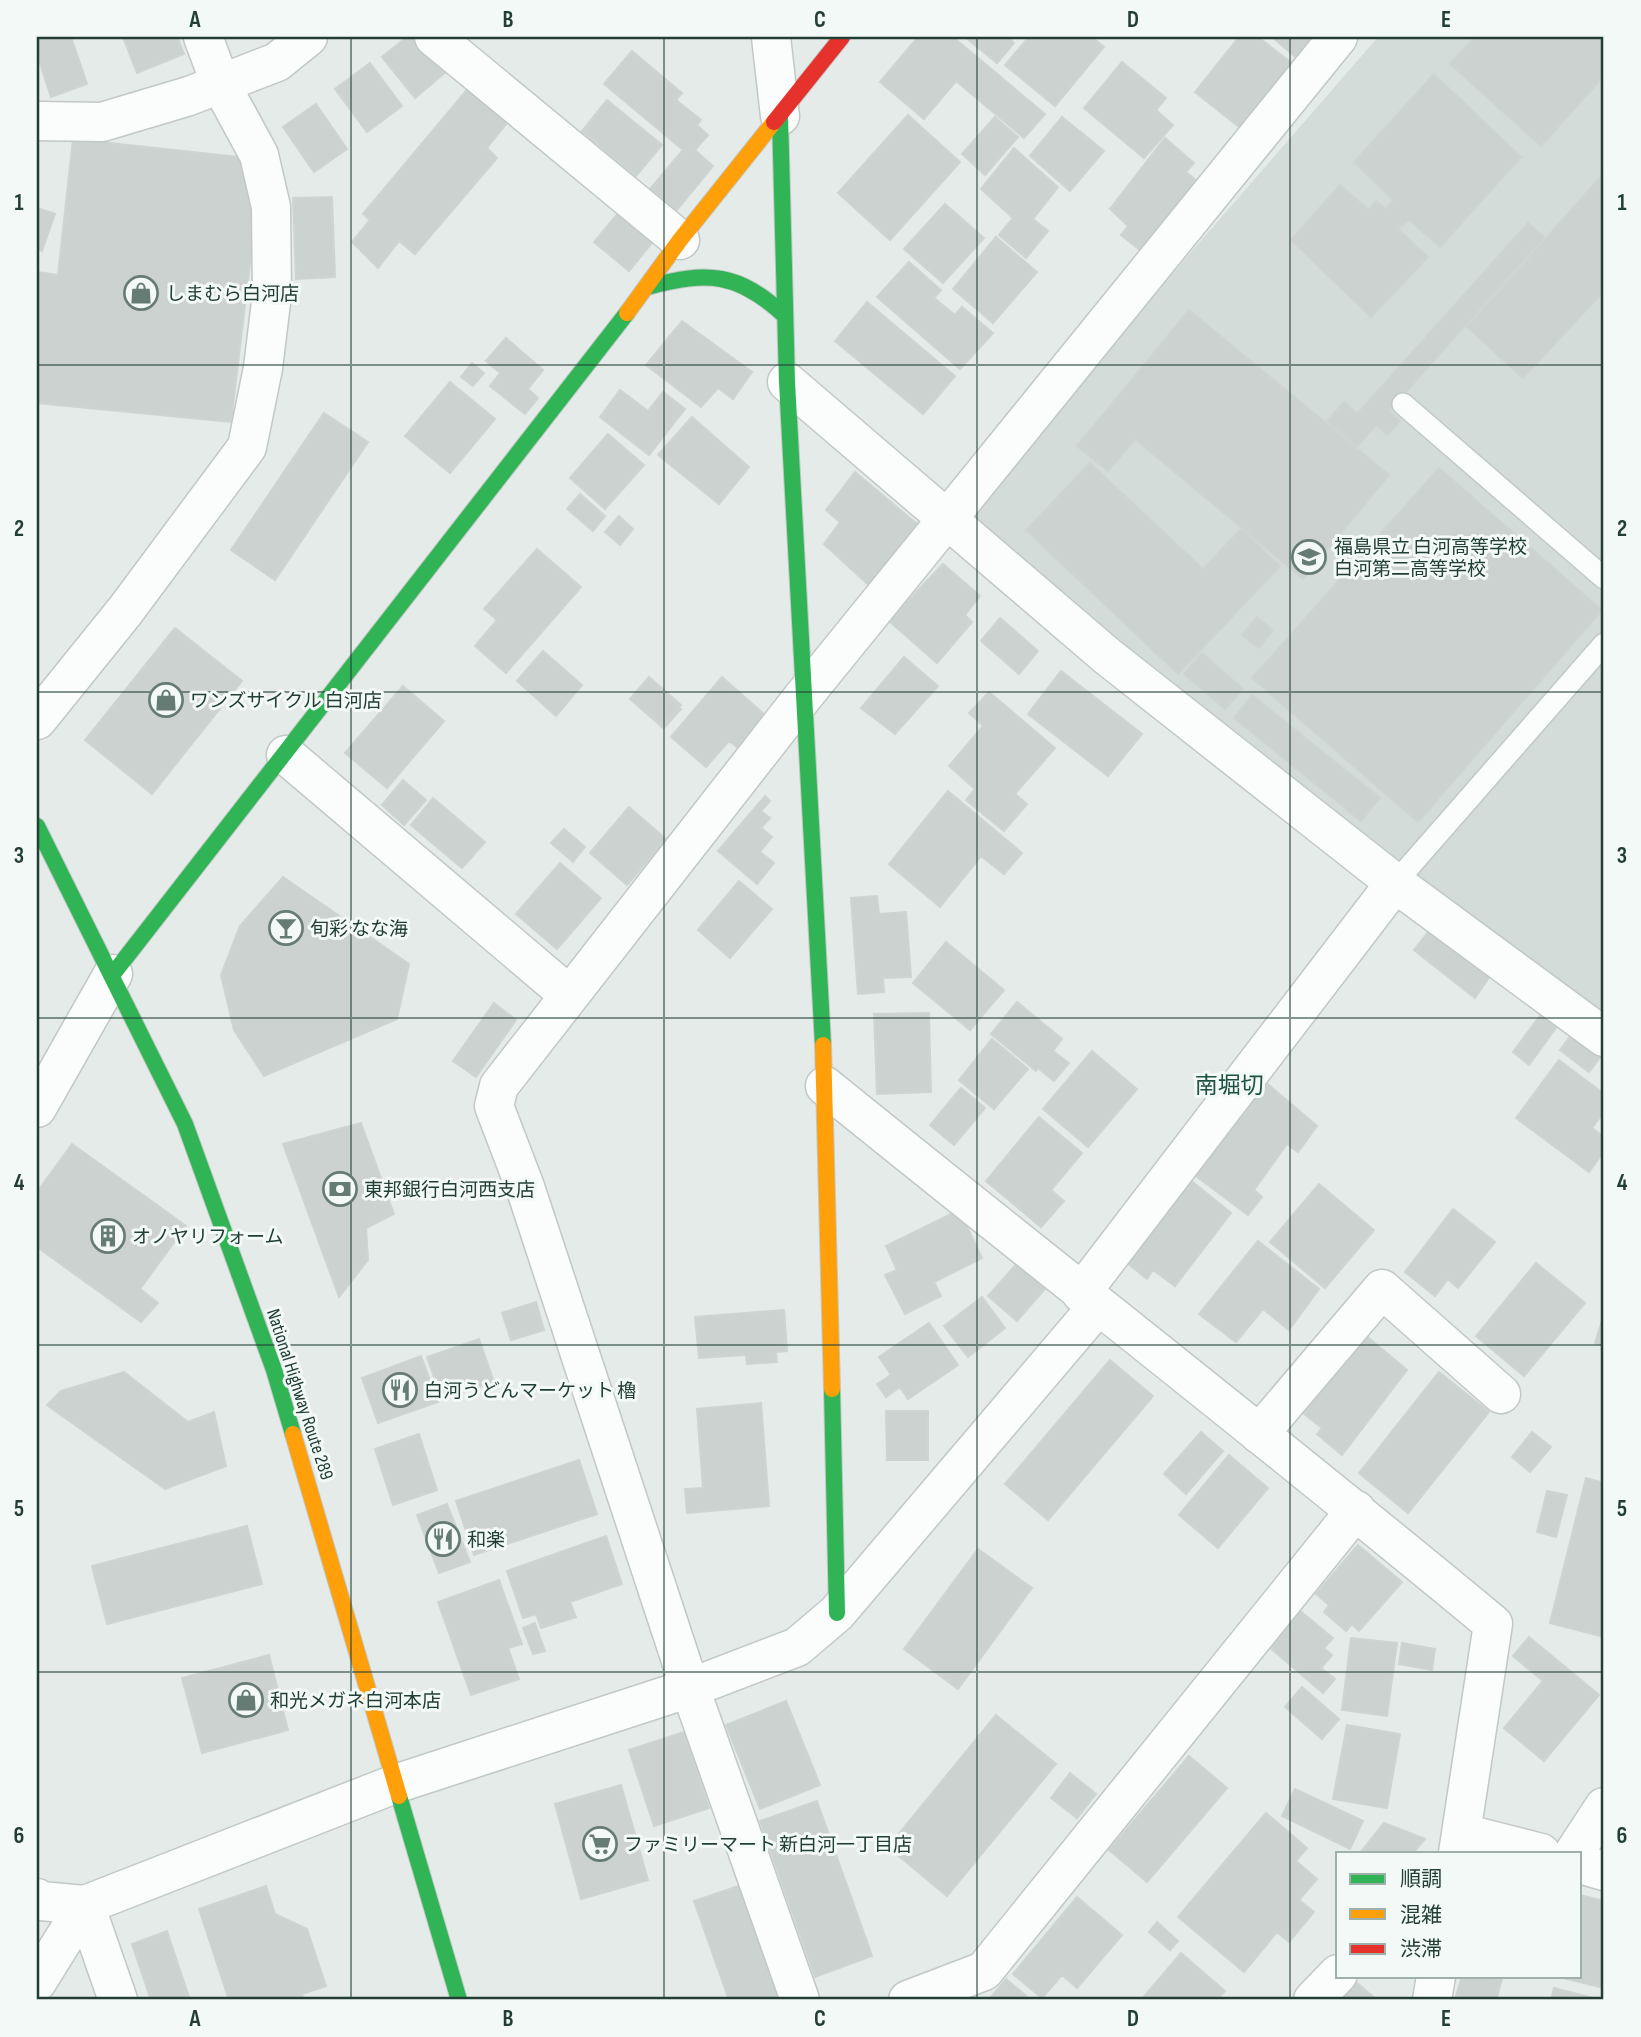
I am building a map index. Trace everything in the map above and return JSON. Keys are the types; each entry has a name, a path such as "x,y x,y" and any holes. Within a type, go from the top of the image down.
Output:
{"main road":[{"path":"113,974 648,287 680,240 842,37"},
{"path":"780,116 787,382 825,1086 837,1613"},
{"path":"648,287 690,277 740,280 763,294 785,316"},
{"name":"National Highway Route 289","path":"37,826 113,974 185,1124 274,1370 459,2000"}],"street":[{"path":"37,720 125,611 247,447 272,294 271,207 259,155 221,85 203,37"},
{"path":"37,121 102,122 221,85 277,62 308,37"},
{"path":"434,37 680,240"},
{"path":"771,37 780,116"},
{"path":"800,2000 690,1688 525,1187 494,1106 499,1086 803,698 1338,37"},
{"path":"787,382 1107,656 1395,883 1604,1037"},
{"path":"286,755 569,995"},
{"path":"37,1898 41,1901 85,1905 395,1784 690,1688 797,1647 837,1613 1089,1300 1395,883"},
{"path":"37,1108 113,974"},
{"path":"825,1086 1089,1300 1356,1510 1493,1624 1460,1843 1533,1852"},
{"path":"1259,1434 1382,1289 1501,1394"},
{"path":"908,2000 984,1971 1356,1510"},
{"path":"1575,1852 1604,1807"},
{"path":"1582,1865 1604,1871"},
{"path":"37,1982 85,1905"},
{"path":"85,1905 118,2000"},
{"path":"1313,2000 1336,1976"},
{"path":"1432,2000 1436,1978"}],"lane":[{"path":"1403,404 1604,578"},
{"path":"1395,883 1604,644"}],"shaded area":[{"name":"福島県立 白河高等学校 白河第二高等学校","path":"1378,37 1604,37 1604,1012 1392,857 961,517"}],"building":[{"path":"37,37 71,37 87,84 51,97 37,54"},
{"path":"123,37 177,37 184,54 137,73"},
{"path":"407,37 418,37 447,71 415,98 382,57"},
{"path":"918,37 953,37 1045,114 1024,138 956,81 924,119 880,82"},
{"path":"965,37 1008,37 1014,43 997,63"},
{"path":"1029,37 1092,37 1104,47 1055,106 1005,65"},
{"path":"1239,37 1258,37 1294,65 1243,130 1195,92"},
{"path":"1272,37 1318,37 1299,60"},
{"path":"1475,37 1604,37 1604,76 1541,146 1450,64"},
{"path":"632,51 682,93 676,100 701,120 697,125 708,135 695,150 713,166 676,211 650,189 683,150 604,84"},
{"path":"1122,62 1166,98 1156,110 1173,125 1144,158 1084,108"},
{"path":"370,63 402,106 367,132 335,89"},
{"path":"1434,74 1521,157 1440,247 1409,220 1398,229 1428,257 1371,317 1291,240 1340,185 1369,210 1376,201 1386,209 1393,200 1354,162"},
{"path":"471,85 511,118 487,148 497,158 415,254 399,241 378,268 352,242 370,220 363,214"},
{"path":"607,100 662,145 636,176 582,131"},
{"path":"316,104 347,149 314,172 283,127"},
{"path":"908,115 960,162 890,240 838,193"},
{"path":"995,117 1018,137 985,175 962,154"},
{"path":"1062,117 1104,151 1070,191 1030,156"},
{"path":"1165,138 1194,163 1186,172 1199,183 1144,253 1121,235 1128,226 1110,209"},
{"path":"73,139 238,157 256,213 231,422 37,403 37,272 58,275"},
{"path":"1014,148 1058,187 1033,219 1048,231 1026,258 999,235 1013,218 981,189"},
{"path":"1604,173 1604,291 1523,378 1467,327"},
{"path":"332,197 335,277 296,279 293,198"},
{"path":"945,204 984,238 943,283 904,249"},
{"path":"625,205 660,233 629,271 594,242"},
{"path":"37,208 55,214 42,251 37,249"},
{"path":"1528,223 1544,237 1389,411 1400,421 1387,435 1376,425 1357,447 1327,421 1344,402 1357,414"},
{"path":"996,237 1037,272 993,323 953,289"},
{"path":"909,262 941,290 934,298 955,315 962,307 993,333 960,369 877,297"},
{"path":"867,302 955,376 923,414 835,341"},
{"path":"1189,310 1389,475 1303,579 1135,439 1108,471 1077,446"},
{"path":"682,321 752,372 733,399 718,388 701,407 646,365"},
{"path":"506,338 543,370 528,389 538,398 525,414 490,386 500,373 486,361"},
{"path":"472,363 484,373 473,386 461,377"},
{"path":"450,382 495,419 450,473 405,436"},
{"path":"620,390 648,411 663,392 685,409 649,455 600,417"},
{"path":"324,413 368,442 275,580 231,550"},
{"path":"692,417 749,467 719,504 658,455"},
{"path":"608,434 644,465 605,509 570,478"},
{"path":"1090,463 1203,569 1241,529 1280,566 1178,674 1026,530"},
{"path":"1439,468 1602,610 1418,822 1252,678"},
{"path":"855,472 923,529 873,589 824,544 840,522 826,510"},
{"path":"580,494 605,516 593,531 567,509"},
{"path":"619,516 633,529 620,545 605,532"},
{"path":"537,549 581,587 506,673 475,646 497,620 484,609"},
{"path":"943,564 980,596 965,615 972,622 937,663 889,621"},
{"path":"1257,617 1273,630 1259,648 1242,635"},
{"path":"1000,618 1038,651 1019,674 981,641"},
{"path":"175,628 242,681 152,794 85,740"},
{"path":"543,651 582,685 556,716 517,681"},
{"path":"1202,653 1243,689 1225,709 1184,674"},
{"path":"904,657 938,686 895,734 861,708"},
{"path":"1061,671 1142,734 1108,776 1028,714"},
{"path":"649,677 681,705 662,727 630,699"},
{"path":"722,677 765,715 737,747 729,741 706,767 671,737"},
{"path":"647,680 681,709 664,728 630,699"},
{"path":"403,686 444,721 387,788 345,753"},
{"path":"989,692 1055,748 1015,794 1027,804 1004,831 966,800 975,789 949,766 983,726 969,713"},
{"path":"1252,695 1380,798 1361,821 1234,718"},
{"path":"403,780 426,800 404,825 382,805"},
{"path":"948,791 1022,853 1004,874 981,856 940,907 889,864"},
{"path":"765,796 770,801 761,811 770,818 761,828 772,837 760,852 774,863 757,884 718,851"},
{"path":"433,798 485,842 462,868 411,825"},
{"path":"629,807 666,839 627,885 590,853"},
{"path":"564,829 585,847 573,862 551,843"},
{"path":"560,863 601,898 557,949 516,914"},
{"path":"283,877 409,964 397,1019 264,1076 234,1030 221,975 240,926"},
{"path":"739,881 772,909 730,958 698,930"},
{"path":"877,896 879,914 906,912 911,977 883,978 884,992 858,994 851,898"},
{"path":"1429,931 1490,976 1475,998 1414,950"},
{"path":"946,942 1004,990 970,1030 913,983"},
{"path":"1017,1002 1062,1039 1053,1051 1069,1063 1054,1081 1038,1068 1036,1071 991,1034"},
{"path":"494,1003 516,1020 476,1077 453,1061"},
{"path":"929,1013 931,1092 877,1094 874,1014"},
{"path":"1542,1013 1558,1025 1529,1065 1513,1052"},
{"path":"1575,1030 1604,1052 1589,1072 1560,1050"},
{"path":"992,1039 1028,1069 994,1109 959,1080"},
{"path":"1092,1051 1137,1089 1088,1147 1043,1109"},
{"path":"1559,1060 1604,1094 1604,1112 1592,1128 1604,1137 1604,1151 1589,1172 1516,1118"},
{"path":"1264,1081 1317,1126 1298,1152 1287,1144 1254,1190 1262,1197 1248,1215 1192,1173"},
{"path":"961,1088 985,1108 954,1145 930,1125"},
{"path":"1039,1117 1082,1153 1051,1190 1064,1201 1041,1227 986,1181"},
{"path":"361,1123 394,1214 366,1228 368,1260 339,1297 283,1144"},
{"name":"オノヤリフォーム","path":"72,1144 186,1226 140,1289 158,1303 141,1322 37,1247 37,1192"},
{"path":"1189,1179 1231,1213 1175,1286 1153,1270 1147,1279 1126,1262"},
{"path":"1319,1184 1374,1230 1325,1288 1270,1242"},
{"path":"1453,1209 1495,1242 1458,1288 1448,1279 1435,1296 1405,1272"},
{"path":"959,1210 982,1258 934,1282 941,1296 905,1314 885,1275 897,1270 886,1246"},
{"path":"1258,1241 1319,1289 1289,1330 1263,1309 1236,1342 1199,1314"},
{"path":"1021,1259 1049,1284 1017,1321 988,1296"},
{"path":"1536,1263 1585,1303 1524,1376 1476,1336"},
{"path":"982,1297 1005,1328 968,1357 944,1326"},
{"path":"536,1302 544,1330 511,1340 502,1313"},
{"path":"784,1310 787,1351 776,1352 777,1362 747,1364 746,1355 699,1358 695,1317"},
{"path":"1604,1314 1604,1346 1595,1343"},
{"path":"929,1323 958,1365 908,1399 900,1387 886,1397 877,1384 891,1375 879,1357"},
{"path":"1365,1335 1407,1370 1342,1455 1317,1434 1322,1428 1303,1413"},
{"path":"479,1339 494,1382 442,1399 427,1357"},
{"path":"421,1356 438,1402 378,1423 362,1378"},
{"path":"1110,1360 1153,1396 1048,1520 1005,1484"},
{"path":"124,1372 188,1422 214,1412 226,1466 165,1489 47,1405 61,1391"},
{"path":"1439,1372 1489,1412 1408,1513 1359,1473"},
{"path":"761,1403 769,1506 687,1513 685,1489 703,1488 697,1409"},
{"path":"886,1411 928,1411 928,1460 887,1460"},
{"path":"1201,1432 1223,1451 1186,1494 1164,1474"},
{"path":"1532,1432 1551,1447 1530,1472 1512,1457"},
{"path":"419,1434 437,1490 393,1505 375,1449"},
{"path":"1229,1455 1268,1488 1218,1548 1179,1515"},
{"path":"579,1460 597,1514 474,1555 456,1501"},
{"path":"1586,1478 1604,1483 1604,1637 1550,1623"},
{"path":"1547,1491 1567,1495 1556,1537 1537,1532"},
{"path":"447,1504 470,1562 439,1573 417,1515"},
{"path":"247,1526 262,1584 107,1624 92,1566"},
{"path":"606,1536 622,1584 570,1602 576,1617 541,1628 536,1614 523,1618 507,1571"},
{"path":"1358,1545 1402,1582 1359,1631 1352,1624 1346,1631 1324,1612 1329,1605 1316,1594"},
{"path":"978,1549 1032,1588 958,1689 904,1649"},
{"path":"499,1580 522,1644 508,1648 519,1679 471,1695 438,1602"},
{"path":"1299,1610 1333,1638 1324,1648 1332,1655 1321,1668 1335,1679 1323,1693 1268,1646"},
{"path":"535,1623 545,1651 533,1654 523,1628"},
{"path":"1529,1637 1599,1695 1544,1761 1504,1728 1543,1681 1513,1656"},
{"path":"1351,1638 1397,1643 1387,1716 1342,1710"},
{"path":"1402,1643 1435,1649 1432,1670 1399,1664"},
{"path":"269,1655 288,1730 202,1753 182,1678"},
{"path":"1302,1687 1339,1719 1322,1739 1285,1707"},
{"path":"786,1701 820,1785 760,1809 726,1725"},
{"path":"996,1715 1056,1764 947,1896 888,1847"},
{"path":"1347,1725 1400,1734 1387,1808 1333,1799"},
{"path":"684,1732 709,1808 654,1826 629,1750"},
{"path":"1189,1756 1227,1788 1147,1882 1109,1850"},
{"path":"1070,1773 1096,1794 1077,1818 1051,1798"},
{"path":"621,1785 648,1880 581,1899 555,1804"},
{"path":"1295,1789 1363,1821 1350,1849 1282,1816"},
{"path":"817,1801 872,1956 815,1977 760,1821"},
{"path":"1266,1813 1307,1848 1296,1861 1317,1879 1299,1900 1314,1912 1289,1942 1277,1932 1244,1972 1178,1917"},
{"path":"1384,1823 1425,1839 1414,1852 1361,1852"},
{"path":"753,1881 794,2000 729,2000 694,1901"},
{"path":"266,1886 275,1914 307,1929 326,1986 302,1994 304,2000 229,2000 199,1909"},
{"path":"1582,1896 1604,1901 1604,1988 1563,1978 1582,1978"},
{"path":"1077,1897 1122,1935 1077,1988 1062,1975 1042,1998 1013,1974"},
{"path":"1157,1922 1178,1941 1170,1950 1149,1932"},
{"path":"167,1931 190,2000 151,2000 132,1944"},
{"path":"1181,1953 1225,1991 1217,2000 1141,2000"},
{"path":"1461,1978 1502,1979 1496,2000 1455,2000"},
{"path":"1006,1979 1031,2000 990,1998"},
{"path":"1356,1982 1377,2000 1340,2000"},
{"path":"1554,1988 1601,2000 1551,2000"}],"traffic: fast":[{"path":"780,116 787,382 823,1045"},
{"path":"647,287 688,279 721,279 752,291 785,316"},
{"path":"113,974 627,313"},
{"path":"37,826 185,1124 274,1370 293,1434"},
{"path":"832,1389 837,1613"},
{"path":"399,1796 459,2000"}],"traffic: slow":[{"path":"627,313 680,240 774,122"},
{"path":"823,1045 832,1389"},
{"path":"293,1434 399,1796"}],"traffic: jam":[{"path":"774,122 842,37"}],"place":[{"name":"しまむら白河店","path":"141,293"},
{"name":"福島県立 白河高等学校 白河第二高等学校","path":"1309,557"},
{"name":"ワンズサイクル 白河店","path":"166,700"},
{"name":"旬彩 なな海","path":"286,928"},
{"name":"東邦銀行白河西支店","path":"340,1189"},
{"name":"オノヤリフォーム","path":"108,1236"},
{"name":"白河うどんマーケット 櫓","path":"400,1390"},
{"name":"和楽","path":"443,1539"},
{"name":"和光メガネ白河本店","path":"246,1700"},
{"name":"ファミリーマート 新白河一丁目店","path":"600,1844"}],"district":[{"name":"南堀切","path":"1229,1085"}]}
